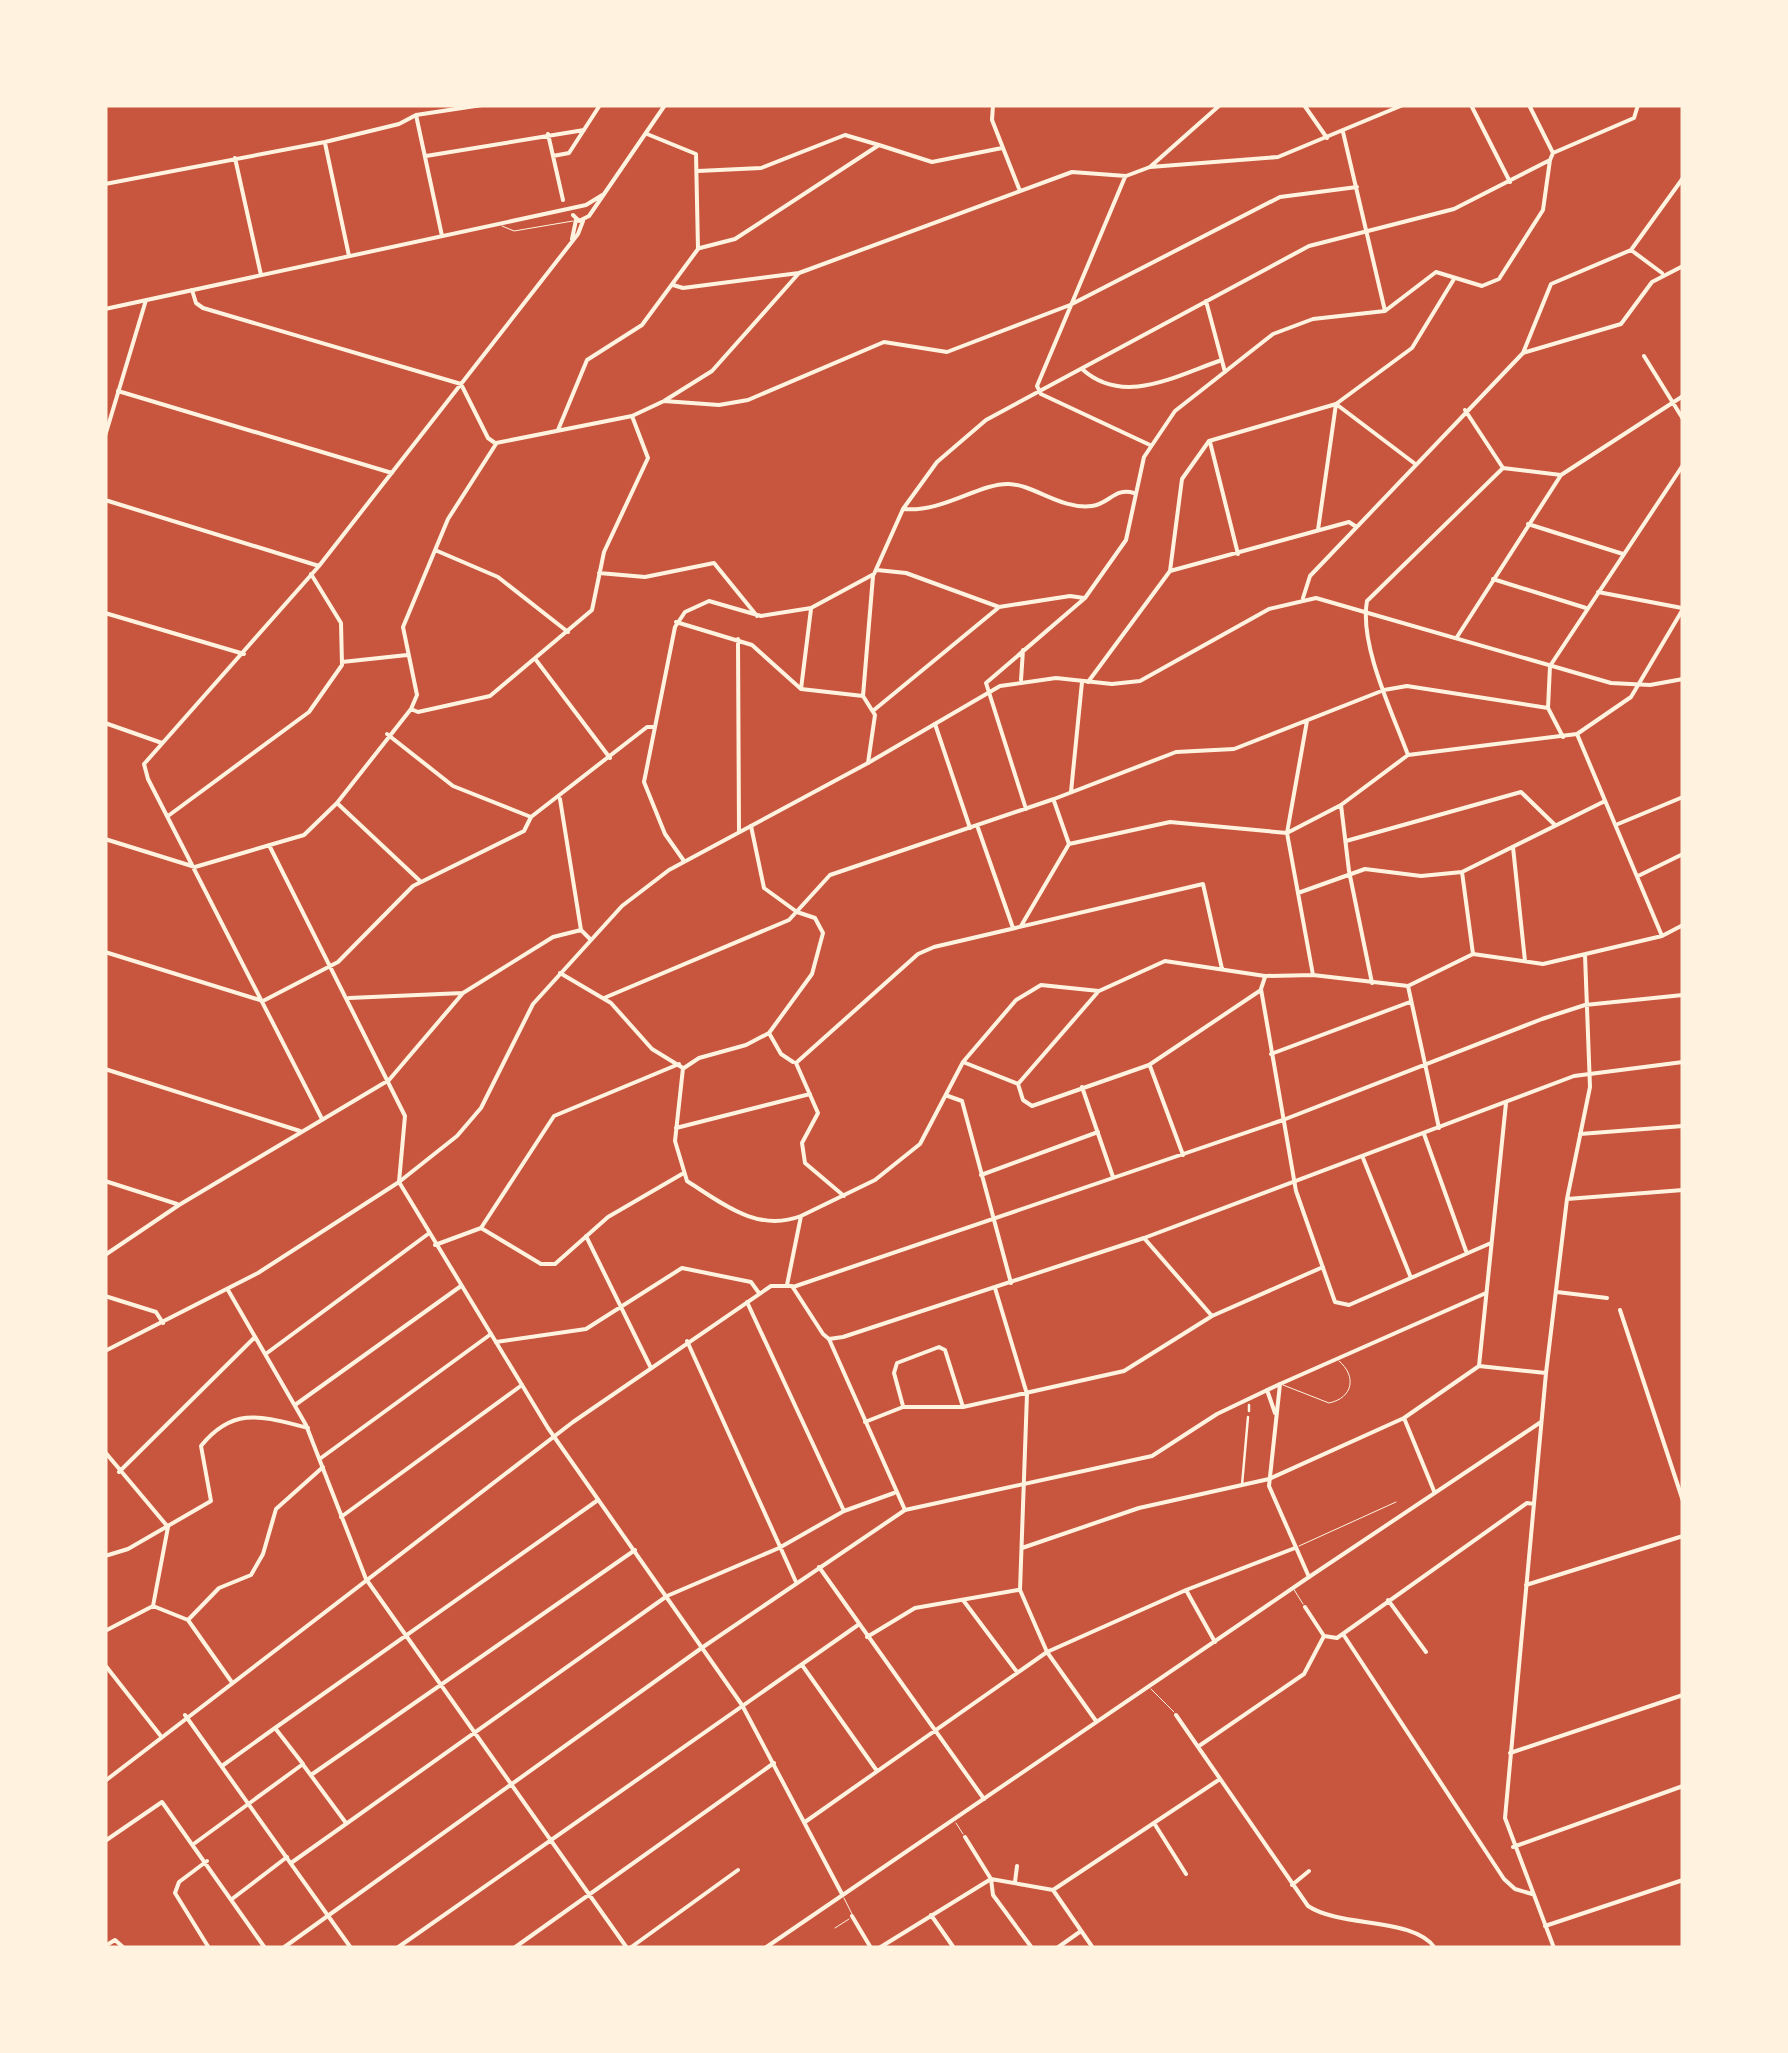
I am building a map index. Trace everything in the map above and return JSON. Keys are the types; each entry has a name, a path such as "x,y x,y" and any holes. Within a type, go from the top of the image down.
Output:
{"street":[{"path":"105,184 324,142 399,124 416,115 482,105"},
{"path":"553,156 568,153 600,105"},
{"path":"577,219 590,212 604,194 665,105"},
{"path":"993,105 992,120 1020,191"},
{"path":"1150,167 1220,105"},
{"path":"1304,105 1327,138"},
{"path":"672,285 683,288 799,273 1072,172 1126,176 1150,167 1278,157 1403,105"},
{"path":"1471,105 1510,182"},
{"path":"1026,809 986,693 986,683 1085,598 1126,540 1134,493 1150,445 1174,411 1263,340 1301,321 1384,311 1436,272 1482,286 1499,278 1543,210 1552,156 1529,105"},
{"path":"868,764 874,710 864,696 875,572 903,509 947,449 986,420 1041,394 1309,246 1454,210 1552,156 1634,118 1638,105"},
{"path":"416,115 442,236"},
{"path":"426,156 584,130"},
{"path":"1344,132 1384,311"},
{"path":"548,134 562,200"},
{"path":"558,430 587,360 634,332 698,249 698,171 694,150 646,134"},
{"path":"698,171 761,168 844,135 932,162 1002,148"},
{"path":"324,142 349,256"},
{"path":"698,249 735,238 879,144"},
{"path":"236,158 260,275"},
{"path":"1126,176 1037,386 1041,394 1150,445"},
{"path":"1302,598 1310,576 1355,526 1523,353 1551,284 1631,250 1683,178"},
{"path":"664,402 719,404 748,400 878,344 941,354 1070,305 1280,197 1358,187"},
{"path":"105,309 500,224 586,204 604,194"},
{"path":"586,204 590,212"},
{"path":"322,1119 144,772 147,757 244,654 392,474 571,241 577,219 574,206"},
{"path":"558,210 577,219"},
{"path":"1631,250 1662,273"},
{"path":"1523,353 1621,324 1662,273 1683,266"},
{"path":"192,290 203,308 461,384 488,438 496,443 632,416 664,402 717,366 799,273"},
{"path":"1071,792 1085,682 1170,571 1182,479 1209,440 1336,404 1416,344 1455,278"},
{"path":"105,436 146,300"},
{"path":"1206,302 1219,362 1225,372"},
{"path":"1644,356 1683,419"},
{"path":"1082,370 1096,382 1134,390 1219,362"},
{"path":"118,391 392,474"},
{"path":"1457,637 1561,474 1683,396"},
{"path":"1336,404 1414,463"},
{"path":"1318,530 1336,404"},
{"path":"1465,410 1503,468"},
{"path":"411,709 418,712 487,698 592,610 604,552 648,458 632,416"},
{"path":"1209,440 1238,554"},
{"path":"105,839 195,867 314,829 411,709 417,694 403,627 448,519 496,443"},
{"path":"1563,736 1548,708 1550,666 1683,466"},
{"path":"1408,756 1384,690 1365,609 1369,596 1503,468 1561,474"},
{"path":"903,509 923,511 1006,484 1060,502 1088,506 1123,490 1134,493"},
{"path":"105,500 318,566"},
{"path":"1170,571 1348,522 1355,526"},
{"path":"1528,524 1623,554"},
{"path":"434,550 504,581 568,632"},
{"path":"598,573 645,577 714,563 757,616"},
{"path":"684,860 665,834 644,782 676,622 685,612 709,602 757,616 811,608 875,572 906,573 999,607 1070,596 1085,598"},
{"path":"168,816 309,712 342,662 341,623 311,574"},
{"path":"1493,579 1586,608"},
{"path":"1020,926 1068,844 1170,822 1287,832 1342,805 1408,756 1577,734 1631,697 1683,608 1598,592"},
{"path":"105,1351 228,1290 400,1182 470,1123 524,1017 590,939 640,890 684,860 868,764 986,693 1022,680 1126,684 1153,676 1268,609 1302,598 1327,598 1550,666 1637,686 1683,678"},
{"path":"874,710 999,607"},
{"path":"801,689 811,608"},
{"path":"105,612 244,654"},
{"path":"676,622 752,645 801,689 864,696"},
{"path":"738,639 739,832"},
{"path":"1022,680 1023,650"},
{"path":"342,662 408,655"},
{"path":"536,660 610,758"},
{"path":"604,998 789,920 830,875 1026,809 1176,752 1234,749 1384,690 1416,686 1548,708"},
{"path":"1307,720 1287,832 1313,975"},
{"path":"105,723 162,743"},
{"path":"935,724 970,828"},
{"path":"105,952 262,1000 332,965 396,900 420,882 524,831 531,817 648,726 655,727"},
{"path":"387,734 453,786 531,817"},
{"path":"1577,734 1662,936"},
{"path":"1346,841 1521,792 1556,826"},
{"path":"559,796 581,930 590,939"},
{"path":"1616,825 1683,797"},
{"path":"1054,799 1068,844"},
{"path":"1298,893 1349,871 1422,876 1462,872 1605,801"},
{"path":"337,803 420,882"},
{"path":"1342,805 1349,871 1372,983"},
{"path":"434,1245 481,1228 554,1116 701,1057 746,1045 770,1032 812,974 823,933 815,918 797,912 764,888 751,826"},
{"path":"977,826 1013,928"},
{"path":"269,846 349,998 405,1116 400,1182 434,1245 555,1436 742,1705 842,1894"},
{"path":"1513,847 1525,961"},
{"path":"1638,876 1683,854"},
{"path":"1462,872 1473,954"},
{"path":"796,1063 918,954 1203,884 1222,969"},
{"path":"1018,1084 1099,991 1161,961 1265,976 1313,975 1408,986 1473,954 1543,964 1662,936 1683,925"},
{"path":"105,1254 179,1205 389,1080 462,993 540,944 569,930 581,930"},
{"path":"1554,1948 1512,1847 1505,1818 1546,1374 1567,1199 1590,1071 1585,955"},
{"path":"560,972 604,998 652,1049 681,1066 686,1076 676,1128 682,1174 750,1218 780,1222 801,1216 875,1180 920,1144 964,1062 1030,988 1053,984 1099,991"},
{"path":"1265,976 1261,989 1294,1184 1338,1304 1349,1306 1491,1242"},
{"path":"1408,986 1440,1128"},
{"path":"964,1062 1018,1084 1024,1100 1032,1106 1150,1065 1261,989"},
{"path":"349,998 462,993"},
{"path":"105,1781 160,1734 555,1436 758,1293 790,1286 1183,1156 1586,1005 1683,995"},
{"path":"1271,1054 1410,1002"},
{"path":"770,1032 782,1054 796,1063 818,1112 802,1142 805,1164 844,1196"},
{"path":"830,1339 1144,1238 1590,1071 1683,1062"},
{"path":"1150,1065 1183,1156"},
{"path":"105,1069 300,1131"},
{"path":"1082,1087 1114,1178"},
{"path":"676,1128 810,1094"},
{"path":"948,1096 962,1101 1011,1283"},
{"path":"1478,1366 1506,1102"},
{"path":"1580,1134 1683,1126"},
{"path":"982,1175 1098,1132"},
{"path":"1424,1134 1466,1251"},
{"path":"1362,1158 1411,1278"},
{"path":"481,1228 550,1265 616,1212 682,1174"},
{"path":"105,1180 179,1205"},
{"path":"1567,1199 1683,1190"},
{"path":"801,1216 790,1286 830,1339 905,1510"},
{"path":"266,1354 428,1234"},
{"path":"586,1236 650,1366"},
{"path":"1144,1238 1212,1316"},
{"path":"865,1422 904,1407 963,1407 1124,1371 1212,1316 1324,1266"},
{"path":"496,1342 586,1329 682,1268 751,1282 758,1293"},
{"path":"296,1405 460,1286"},
{"path":"995,1288 1026,1394 1020,1590 1047,1652 1096,1721"},
{"path":"228,1290 308,1428 366,1579 629,1948 738,1870"},
{"path":"1556,1292 1607,1298"},
{"path":"283,1948 703,1647 905,1510 1152,1456 1217,1414 1486,1293"},
{"path":"105,1296 156,1312 164,1322"},
{"path":"746,1301 844,1511"},
{"path":"1620,1310 1683,1501"},
{"path":"320,1459 491,1334"},
{"path":"119,1472 255,1336"},
{"path":"687,1341 796,1582"},
{"path":"904,1407 894,1373 897,1364 939,1348 944,1350 963,1407"},
{"path":"1022,1548 1139,1508 1269,1478 1404,1418 1478,1366 1546,1374"},
{"path":"1280,1384 1269,1478 1309,1577"},
{"path":"341,1516 522,1385"},
{"path":"1267,1390 1276,1416"},
{"path":"1248,1412 1249,1405"},
{"path":"105,1556 168,1527 210,1501 201,1452 209,1437 247,1415 308,1428"},
{"path":"1242,1486 1248,1418"},
{"path":"1404,1418 1434,1491"},
{"path":"765,1948 1541,1422"},
{"path":"105,1452 168,1527"},
{"path":"188,1620 219,1588 251,1575 263,1554 276,1509 323,1466"},
{"path":"232,1899 667,1596 779,1548 844,1511 894,1492"},
{"path":"222,1766 405,1632 600,1500"},
{"path":"1324,1636 1343,1634 1527,1503 1534,1504"},
{"path":"154,1606 168,1527"},
{"path":"1526,1585 1683,1536"},
{"path":"805,1822 1047,1652 1186,1590 1295,1548"},
{"path":"311,1775 439,1682 634,1550"},
{"path":"819,1567 984,1799"},
{"path":"868,1637 915,1608 1020,1590"},
{"path":"1186,1590 1215,1642"},
{"path":"963,1600 1018,1674"},
{"path":"1388,1600 1426,1652"},
{"path":"105,1631 154,1606 188,1620 231,1681"},
{"path":"1305,1607 1324,1636"},
{"path":"397,1948 858,1625"},
{"path":"1343,1634 1504,1879 1515,1889 1532,1894"},
{"path":"1198,1747 1304,1674 1324,1636"},
{"path":"801,1664 877,1771"},
{"path":"105,1665 160,1734"},
{"path":"1510,1753 1683,1695"},
{"path":"185,1715 351,1948"},
{"path":"1176,1716 1292,1884 1316,1912 1414,1932 1435,1948"},
{"path":"275,1728 346,1822"},
{"path":"514,1948 774,1763"},
{"path":"194,1843 303,1764"},
{"path":"1053,1890 1220,1779"},
{"path":"1512,1847 1683,1786"},
{"path":"105,1841 162,1802 265,1948"},
{"path":"1154,1823 1186,1874"},
{"path":"964,1837 991,1879 993,1895 1032,1948"},
{"path":"207,1861 179,1882 175,1893 209,1948"},
{"path":"1016,1882 1017,1866"},
{"path":"1292,1884 1309,1871"},
{"path":"879,1948 991,1879 1053,1890 1093,1948"},
{"path":"1545,1926 1683,1880"},
{"path":"931,1915 954,1948"},
{"path":"852,1916 871,1948"},
{"path":"1057,1948 1081,1930"},
{"path":"105,1946 118,1941 124,1948"}],"lane":[{"path":"500,224 514,231 577,219"},
{"path":"1280,1384 1329,1403 1340,1400 1351,1378 1336,1360"},
{"path":"1295,1548 1396,1502"},
{"path":"1294,1588 1305,1607"},
{"path":"1149,1686 1176,1716"},
{"path":"954,1820 964,1837"},
{"path":"835,1928 852,1916 842,1894"}]}
